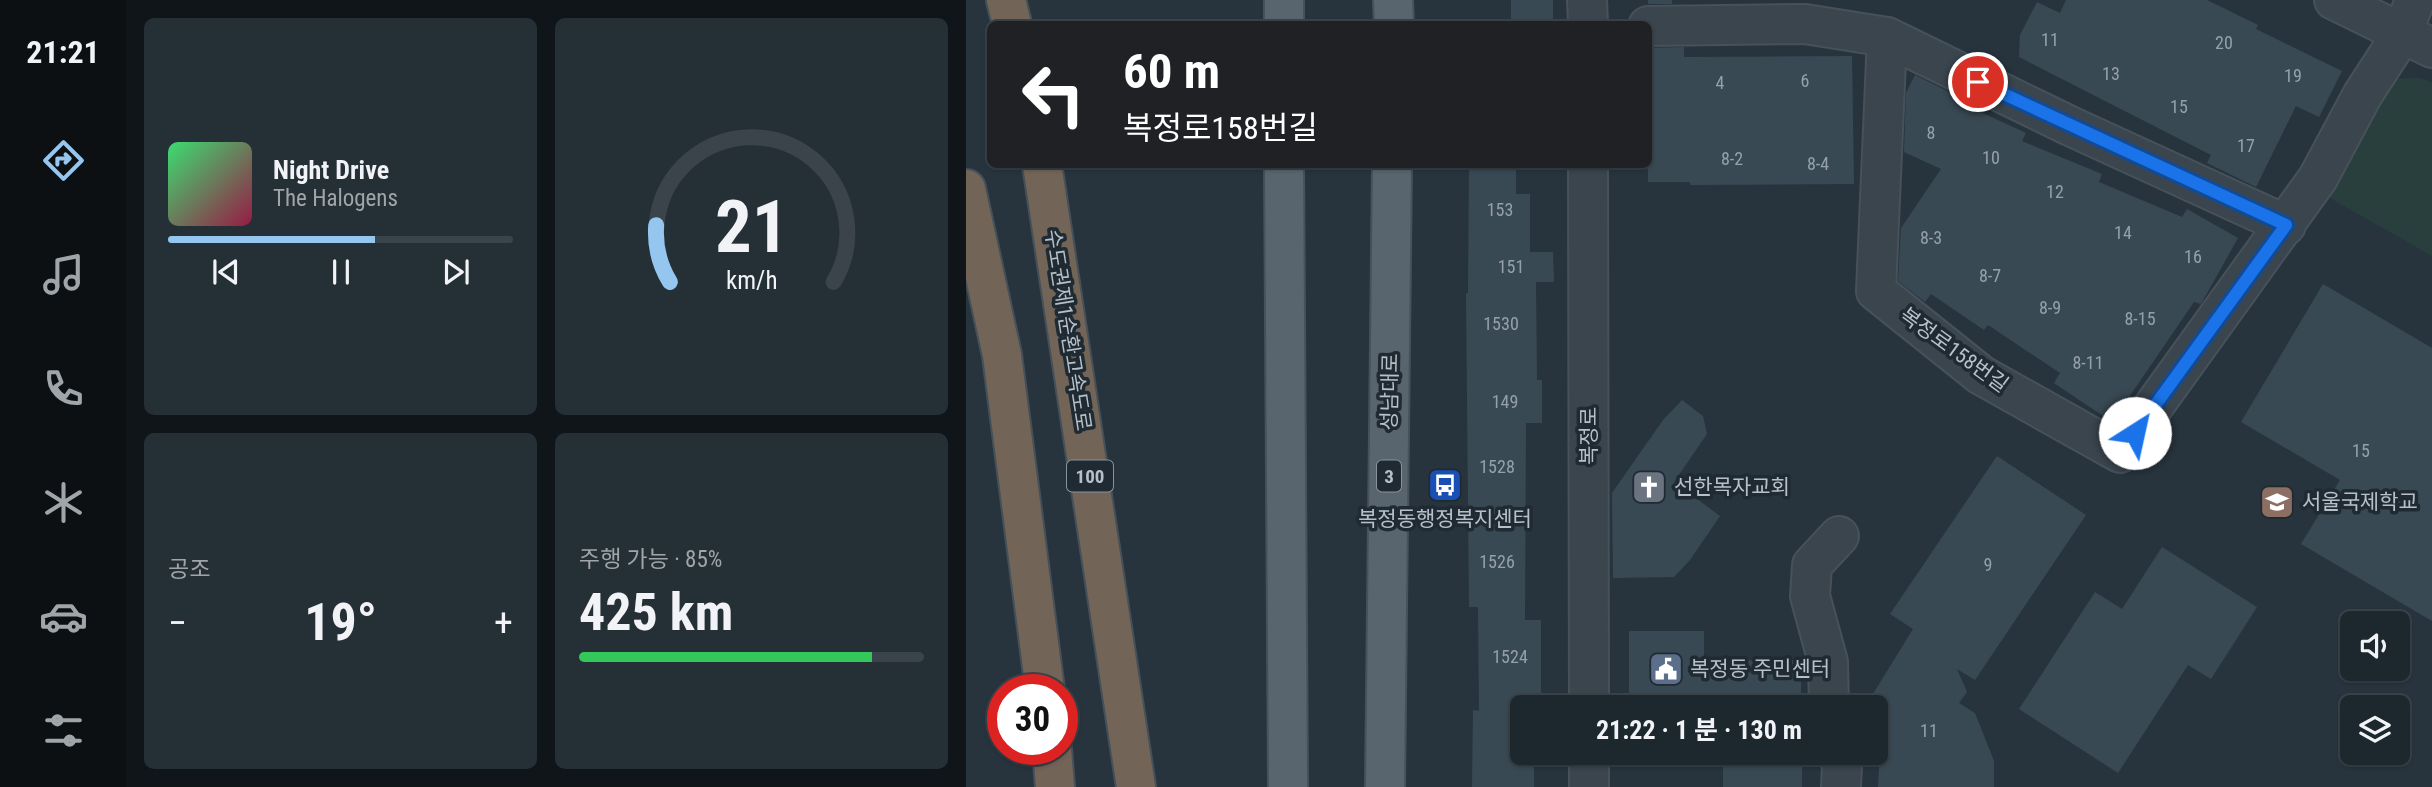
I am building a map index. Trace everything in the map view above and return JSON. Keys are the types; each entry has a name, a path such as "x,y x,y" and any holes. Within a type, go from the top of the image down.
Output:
{"highway":[{"path":"1006,0 1011,21"},
{"name":"수도권제1순환고속도로","path":"1043,168 1136,787"},
{"path":"966,189 1002,355 1043,674"},
{"path":"1053,765 1055,787"}],"main road":[{"path":"1283,0 1284,21"},
{"path":"1393,0 1394,21"},
{"path":"1284,168 1288,787"},
{"name":"성남대로","path":"1385,787 1392,168"}],"street":[{"path":"1587,0 1588,21"},
{"path":"2334,0 2416,27"},
{"path":"1652,26 1805,24 1887,37 2070,126 2286,225"},
{"name":"복정로158번길","path":"1887,37 1876,291 1981,375 2120,453 2286,225 2318,178 2363,94 2416,27"},
{"name":"복정로","path":"1588,168 1589,695"},
{"path":"1829,695 1828,662 1810,596 1812,565 1839,536"},
{"path":"1589,765 1589,787"},
{"path":"1841,787 1842,765"}],"green space":[{"path":"2421,78 2432,83 2432,256 2330,198 2382,79"}],"building":[{"path":"1511,0 1553,0 1553,21 1511,21"},
{"path":"1648,0 1672,0 1672,4 1648,4"},
{"path":"2066,0 2207,0 2258,25 2256,29 2342,71 2319,117 2296,106 2256,187 2207,163 2211,155 2019,57 2020,35 2037,2 2060,13"},
{"path":"1684,47 1684,57 1852,56 1854,184 1690,185 1690,182 1648,182 1648,168 1652,168 1652,48"},
{"path":"1915,75 1974,104 1972,108 2026,133 2022,141 2102,174 2099,182 2182,217 2187,209 2238,238 2201,304 2194,302 2112,422 2054,383 2060,373 1988,325 1984,330 1931,294 1925,302 1898,281 1901,228 1941,169 1904,152 1906,93"},
{"path":"1469,168 1516,168 1516,194 1530,194 1530,252 1553,252 1554,282 1536,282 1537,380 1542,380 1542,423 1526,423 1525,620 1541,620 1541,694 1510,695 1510,765 1534,765 1534,787 1472,787 1473,710 1479,711 1478,607 1469,607 1466,293"},
{"path":"2323,284 2432,348 2432,621 2301,544 2340,480 2241,422"},
{"name":"선한목자교회","path":"1682,400 1703,416 1707,434 1674,482 1720,516 1690,560 1674,577 1613,578 1612,493 1663,420"},
{"path":"1997,456 2086,515 1975,680 1957,669 1967,692 1959,703 1975,713 1994,761 1994,787 1878,787 1879,765 1888,765 1888,695 1872,695 1913,629 1890,614"},
{"path":"2162,547 2257,607 2211,679 2188,665 2118,773 2019,709 2095,592 2122,609"},
{"path":"1629,631 1704,631 1704,661 1801,660 1801,695 1629,695"},
{"path":"1723,765 1802,765 1802,787 1723,787"}],"place":[{"name":"복정동행정복지센터","path":"1445,485"},
{"name":"선한목자교회","path":"1649,487"},
{"name":"서울국제학교","path":"2277,502"},
{"name":"복정동 주민센터","path":"1666,669"}],"route":[{"path":"1978,82 2286,225 2135,433"}]}
